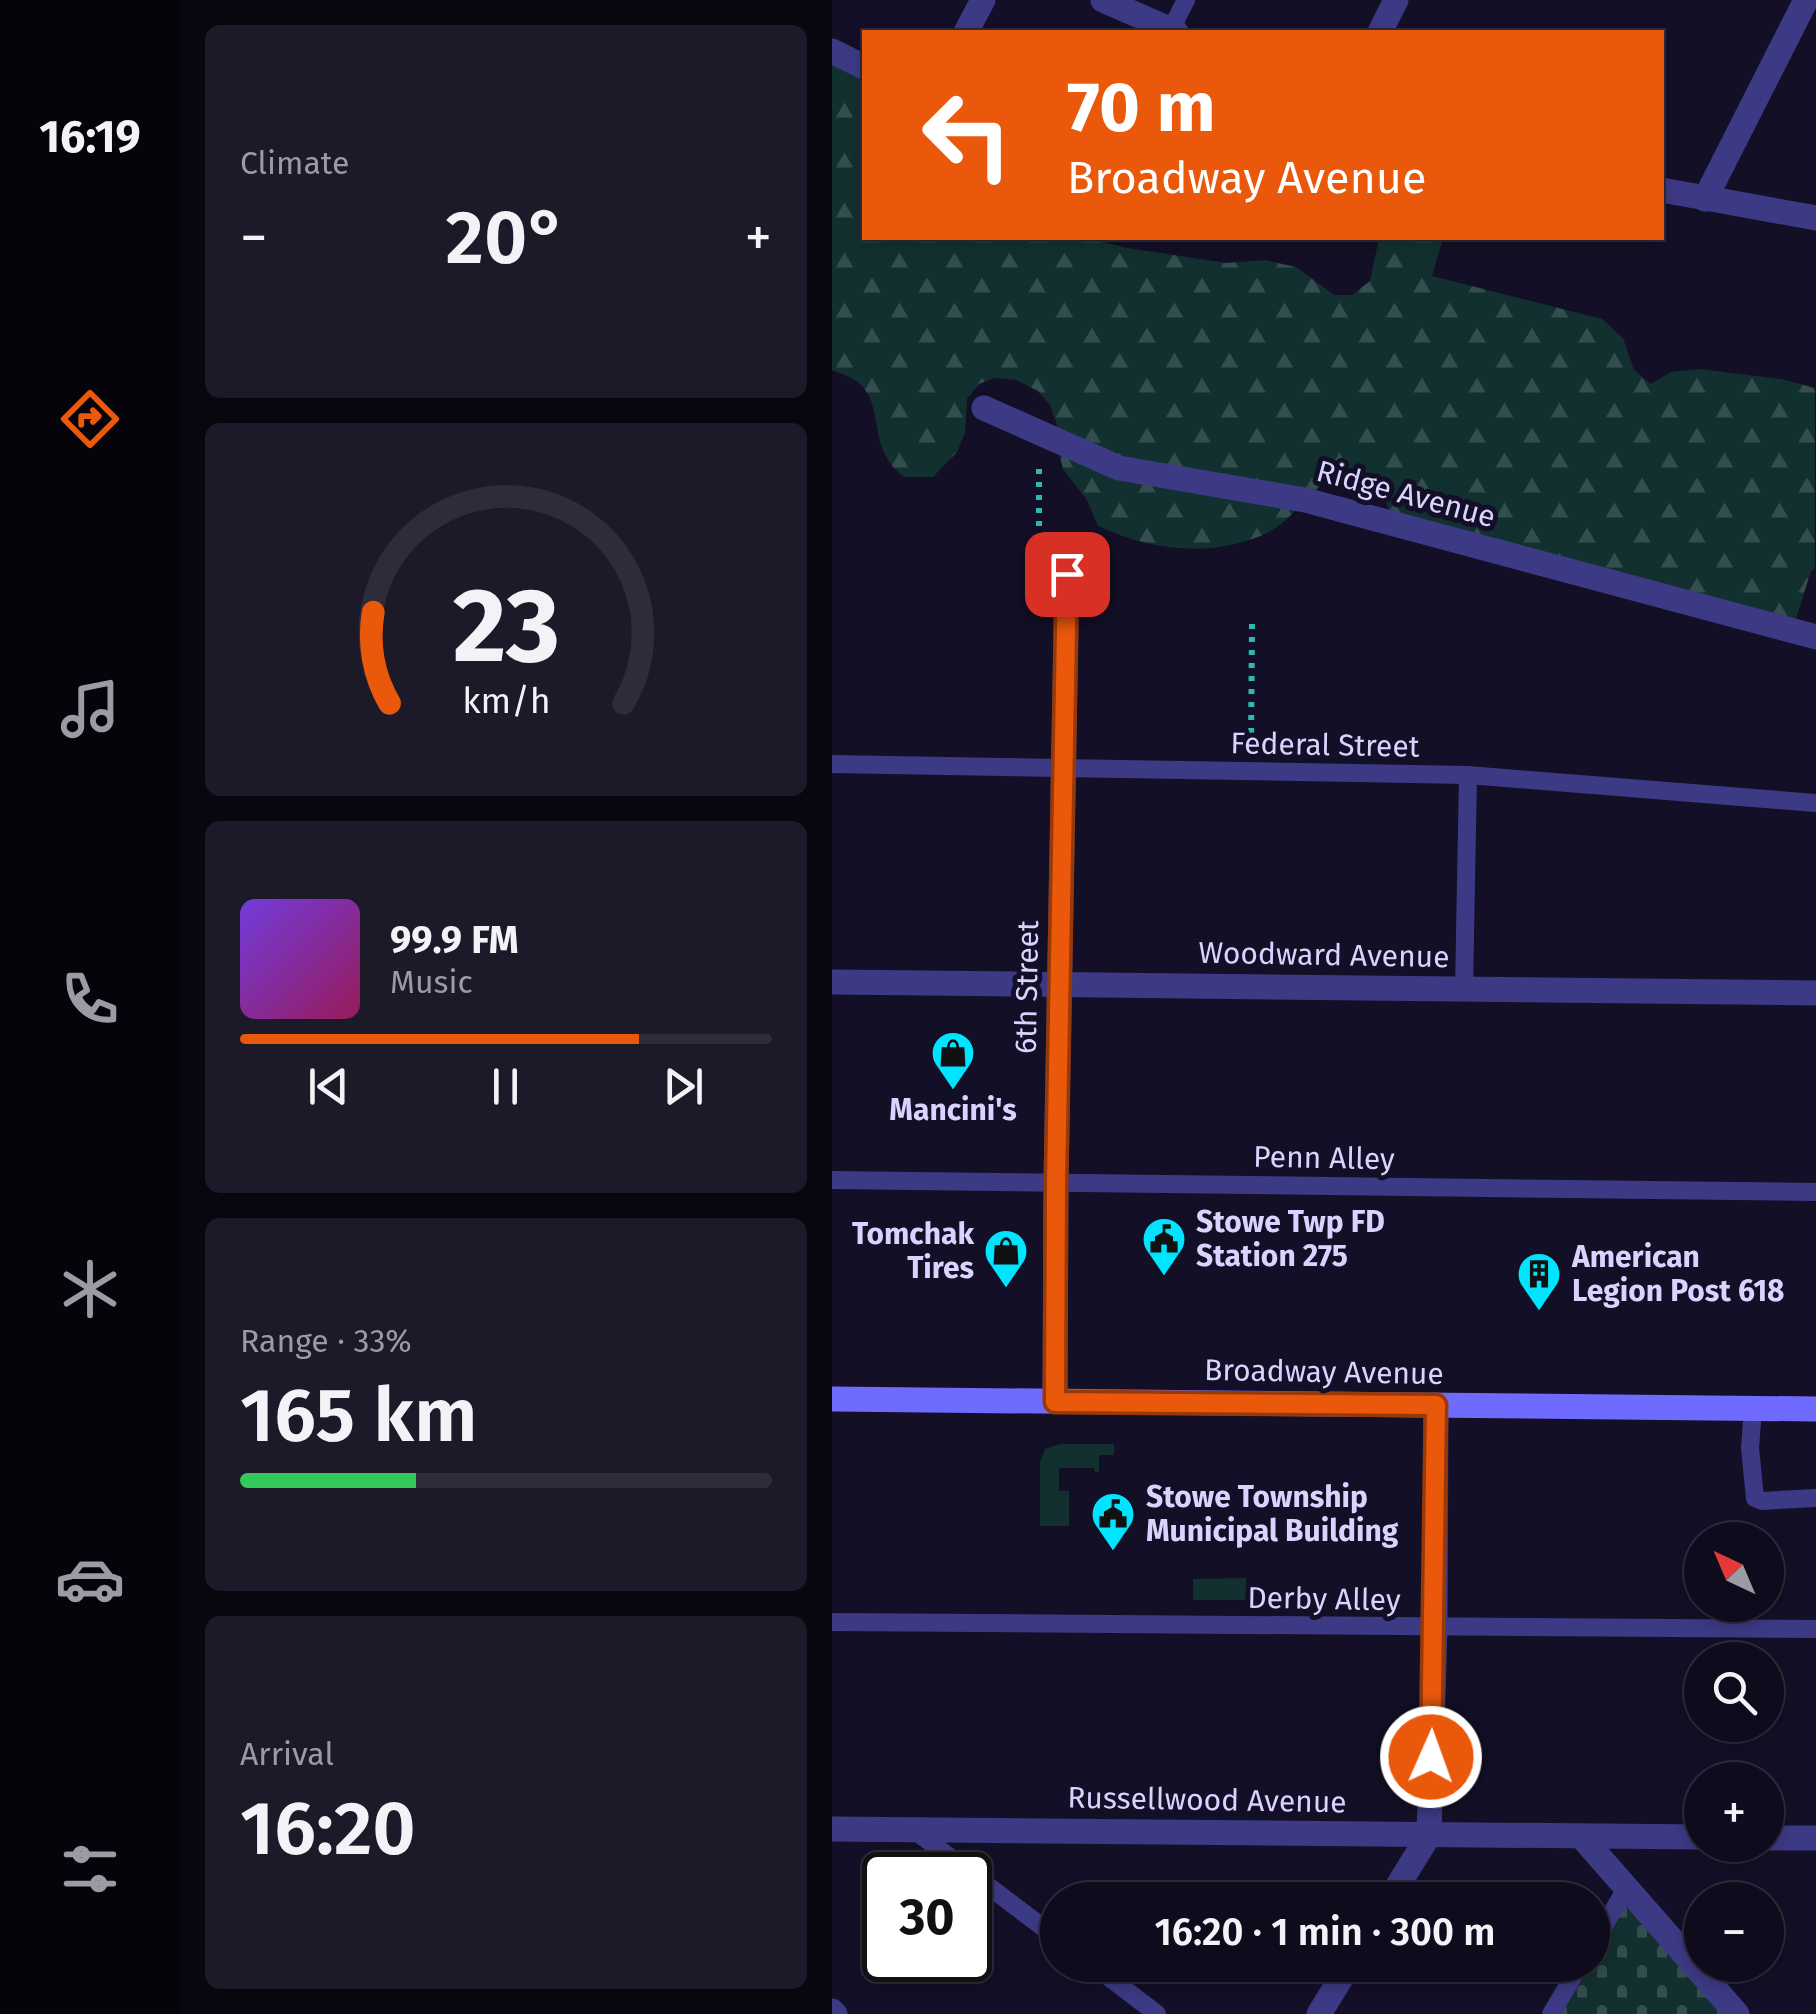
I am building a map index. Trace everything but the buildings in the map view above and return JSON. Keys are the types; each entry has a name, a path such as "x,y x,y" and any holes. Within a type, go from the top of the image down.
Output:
{"street":[{"path":"967,30 983,0"},
{"path":"1103,0 1169,30"},
{"path":"1381,30 1396,0"},
{"path":"1706,199 1806,0"},
{"path":"832,50 862,65"},
{"path":"1664,190 1816,218"},
{"name":"Ridge Avenue","path":"984,408 1118,468 1305,500 1816,637"},
{"name":"6th Street","path":"1055,1402 1067,574"},
{"name":"Woodward Avenue","path":"832,982 1816,993"},
{"name":"Broadway Avenue","path":"832,1399 1816,1409"},
{"path":"1400,1882 1428,1834 1436,1405"},
{"name":"Russellwood Avenue","path":"832,1829 1684,1837"},
{"path":"1581,1836 1737,2014"},
{"path":"1784,1838 1816,1838"},
{"path":"1319,2014 1339,1982"}],"lane":[{"path":"1174,30 1186,0"},
{"name":"Federal Street","path":"832,764 1468,775 1816,804"},
{"path":"1464,989 1468,775"},
{"name":"Penn Alley","path":"832,1180 1816,1192"},
{"path":"1753,1409 1750,1448 1755,1498 1816,1498"},
{"name":"Derby Alley","path":"832,1622 1816,1629"},
{"path":"914,1830 1040,1925"},
{"path":"1610,1916 1627,1887"},
{"path":"1115,1982 1158,2014"},
{"path":"1551,2014 1570,1982"}],"path":[{"path":"1038,581 1040,432"},
{"path":"1251,772 1252,623"}],"green space":[{"path":"832,55 862,70 862,240 1095,240 1226,263 1265,260 1296,267 1334,295 1352,295 1370,281 1379,240 1442,240 1432,276 1602,319 1623,338 1634,370 1651,384 1671,372 1699,369 1781,379 1815,388 1815,568 1793,628 1393,522 1378,491 1362,478 1351,476 1327,482 1278,526 1255,538 1196,549 1156,545 1098,526 1087,500 1063,469 1057,425 1050,405 1038,391 1016,380 994,378 979,384 967,399 965,433 957,452 933,477 904,477 885,454 868,395 854,380 832,370"},
{"path":"1060,1444 1114,1444 1114,1455 1099,1455 1099,1472 1094,1468 1059,1468 1059,1491 1069,1491 1069,1526 1040,1526 1040,1462 1045,1449"},
{"path":"1246,1578 1246,1600 1193,1600 1193,1579"},
{"path":"1628,1895 1684,1962 1684,1982 1701,1982 1728,2014 1557,2014 1576,1982 1610,1982 1610,1925"}],"place":[{"name":"Mancini's","path":"953,1091"},
{"name":"Stowe Twp FD Station 275","path":"1164,1277"},
{"name":"Tomchak Tires","path":"1006,1289"},
{"name":"American Legion Post 618","path":"1539,1312"},
{"name":"Stowe Township Municipal Building","path":"1113,1552"}],"route":[{"path":"1067,574 1055,1402 1436,1405 1431,1757"}]}
